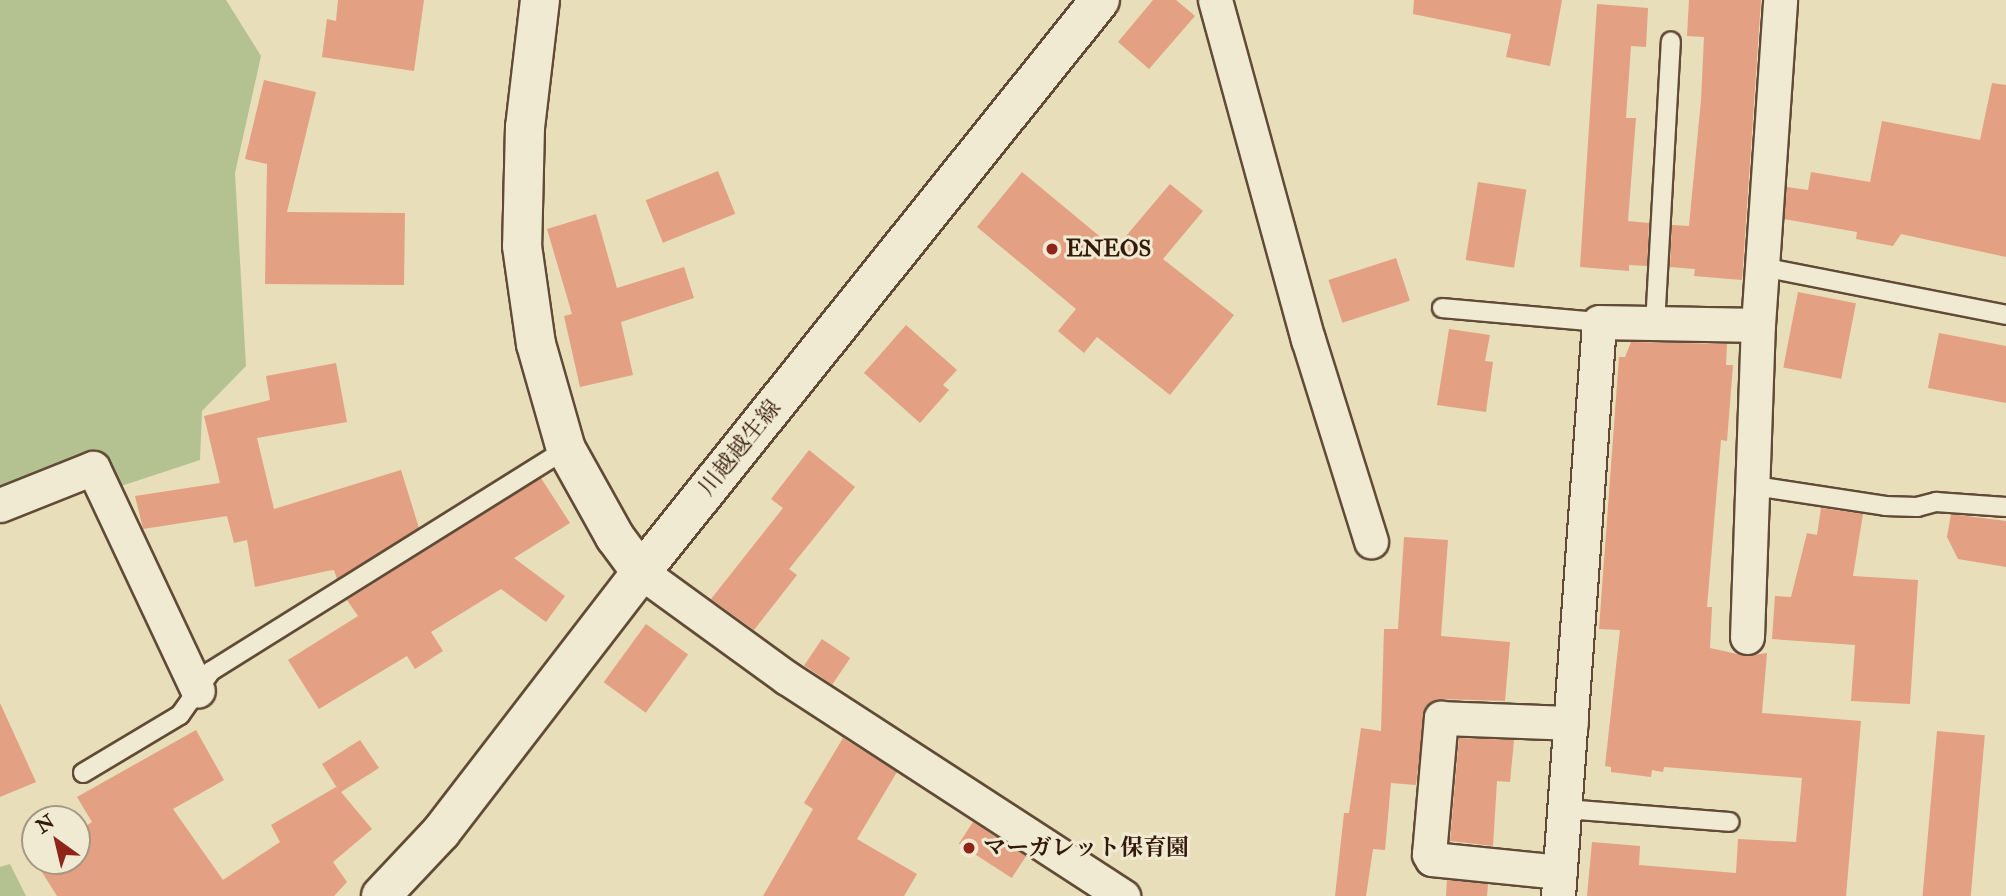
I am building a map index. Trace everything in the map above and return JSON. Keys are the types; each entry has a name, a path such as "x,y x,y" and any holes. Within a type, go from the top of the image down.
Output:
{"main road":[{"path":"540,0 525,127 522,246 536,344 566,449 615,537 641,572"},
{"name":"川越越生線","path":"382,896 441,832 641,572 1100,0"}],"street":[{"path":"1215,0 1308,339 1371,541"},
{"path":"1747,637 1755,486 1758,325 1780,0"},
{"path":"1571,723 1441,718 1429,854 1432,859 1559,884 1571,723 1599,322 1758,325"},
{"path":"0,505 93,467 198,691"},
{"path":"641,572 787,678 1123,896"}],"lane":[{"path":"1655,324 1671,41"},
{"path":"1762,267 2006,315"},
{"path":"1442,308 1599,322"},
{"path":"83,773 180,715 211,671 566,449"},
{"path":"1755,486 1885,506 1917,507 1936,502 2006,507"},
{"path":"1564,809 1729,822"}],"green space":[{"path":"0,0 226,0 261,56 235,173 246,366 202,411 200,460 115,488 0,490"},
{"path":"10,864 26,896 0,896 0,867"}],"building":[{"path":"338,0 424,0 414,71 322,57 327,19 336,21"},
{"path":"1153,0 1176,0 1195,16 1149,69 1118,42"},
{"path":"1414,0 1562,0 1550,66 1506,57 1511,34 1413,14"},
{"path":"1689,0 1761,0 1742,280 1694,276 1695,269 1670,267 1672,225 1689,226 1701,100 1704,37 1687,36"},
{"path":"1597,4 1648,8 1646,47 1631,46 1626,118 1636,118 1628,221 1649,223 1647,266 1629,265 1629,271 1580,267"},
{"path":"264,80 316,92 287,212 405,213 404,285 265,284 267,164 245,159"},
{"path":"1992,83 2006,85 2006,257 1901,234 1893,246 1856,239 1857,232 1784,219 1787,187 1808,190 1811,172 1870,182 1882,121 1980,140"},
{"path":"718,171 735,214 663,243 646,200"},
{"path":"1022,172 1115,249 1170,184 1203,211 1163,259 1234,315 1170,395 1097,337 1084,353 1058,331 1076,309 977,227"},
{"path":"1478,182 1526,190 1514,268 1466,260"},
{"path":"596,214 617,288 684,267 694,298 621,322 633,375 580,387 564,316 572,314 547,229"},
{"path":"1396,258 1410,301 1342,323 1328,280"},
{"path":"1798,292 1856,303 1841,379 1783,368"},
{"path":"906,325 957,370 943,385 949,390 920,423 864,373"},
{"path":"1449,329 1490,335 1485,361 1493,362 1486,412 1437,405"},
{"path":"1939,333 2006,346 2006,403 1928,388"},
{"path":"1631,342 1727,344 1726,365 1733,365 1727,441 1721,440 1707,607 1712,607 1710,648 1746,656 1767,653 1762,713 1861,721 1846,896 1587,896 1592,842 1640,846 1639,865 1736,873 1738,839 1796,842 1802,778 1664,767 1663,772 1652,770 1651,777 1611,772 1611,767 1605,766 1620,630 1599,629 1619,357 1625,357"},
{"path":"336,363 347,422 257,438 274,509 401,470 419,528 337,579 334,570 255,587 247,540 234,543 227,516 143,529 135,496 220,483 204,416 270,400 266,376"},
{"path":"809,450 855,487 789,569 797,575 754,630 711,599 783,508 771,499"},
{"path":"541,478 570,523 514,558 565,596 546,622 501,589 431,632 443,651 415,669 407,656 319,709 288,660 358,616 347,600"},
{"path":"1821,508 1863,514 1853,576 1918,580 1910,704 1851,701 1855,645 1772,639 1775,596 1791,597 1807,533 1817,535"},
{"path":"1951,514 2006,521 2006,567 1958,559 1947,537"},
{"path":"1404,537 1448,540 1441,636 1510,642 1505,701 1442,699 1425,707 1416,785 1391,783 1385,850 1373,849 1366,896 1335,896 1344,813 1349,813 1361,728 1381,731 1384,629 1398,629"},
{"path":"646,624 688,655 646,713 604,682"},
{"path":"822,639 850,658 832,685 804,666"},
{"path":"0,703 36,782 0,797"},
{"path":"196,730 224,780 173,809 223,880 280,842 271,825 336,787 339,791 322,764 360,740 379,768 341,792 372,829 333,862 347,882 334,896 57,896 44,875 91,875 91,805 82,805 77,797"},
{"path":"1937,731 1985,735 1971,896 1923,896"},
{"path":"843,738 897,772 857,839 917,874 904,896 763,896 813,809 804,803"},
{"path":"1459,738 1514,740 1510,782 1497,781 1493,846 1450,841"},
{"path":"973,822 1026,856 1012,878 959,844"},
{"path":"1447,880 1488,884 1487,896 1446,896"}],"place":[{"name":"ENEOS","path":"1052,249"},
{"name":"マーガレット保育園","path":"969,848"}]}
